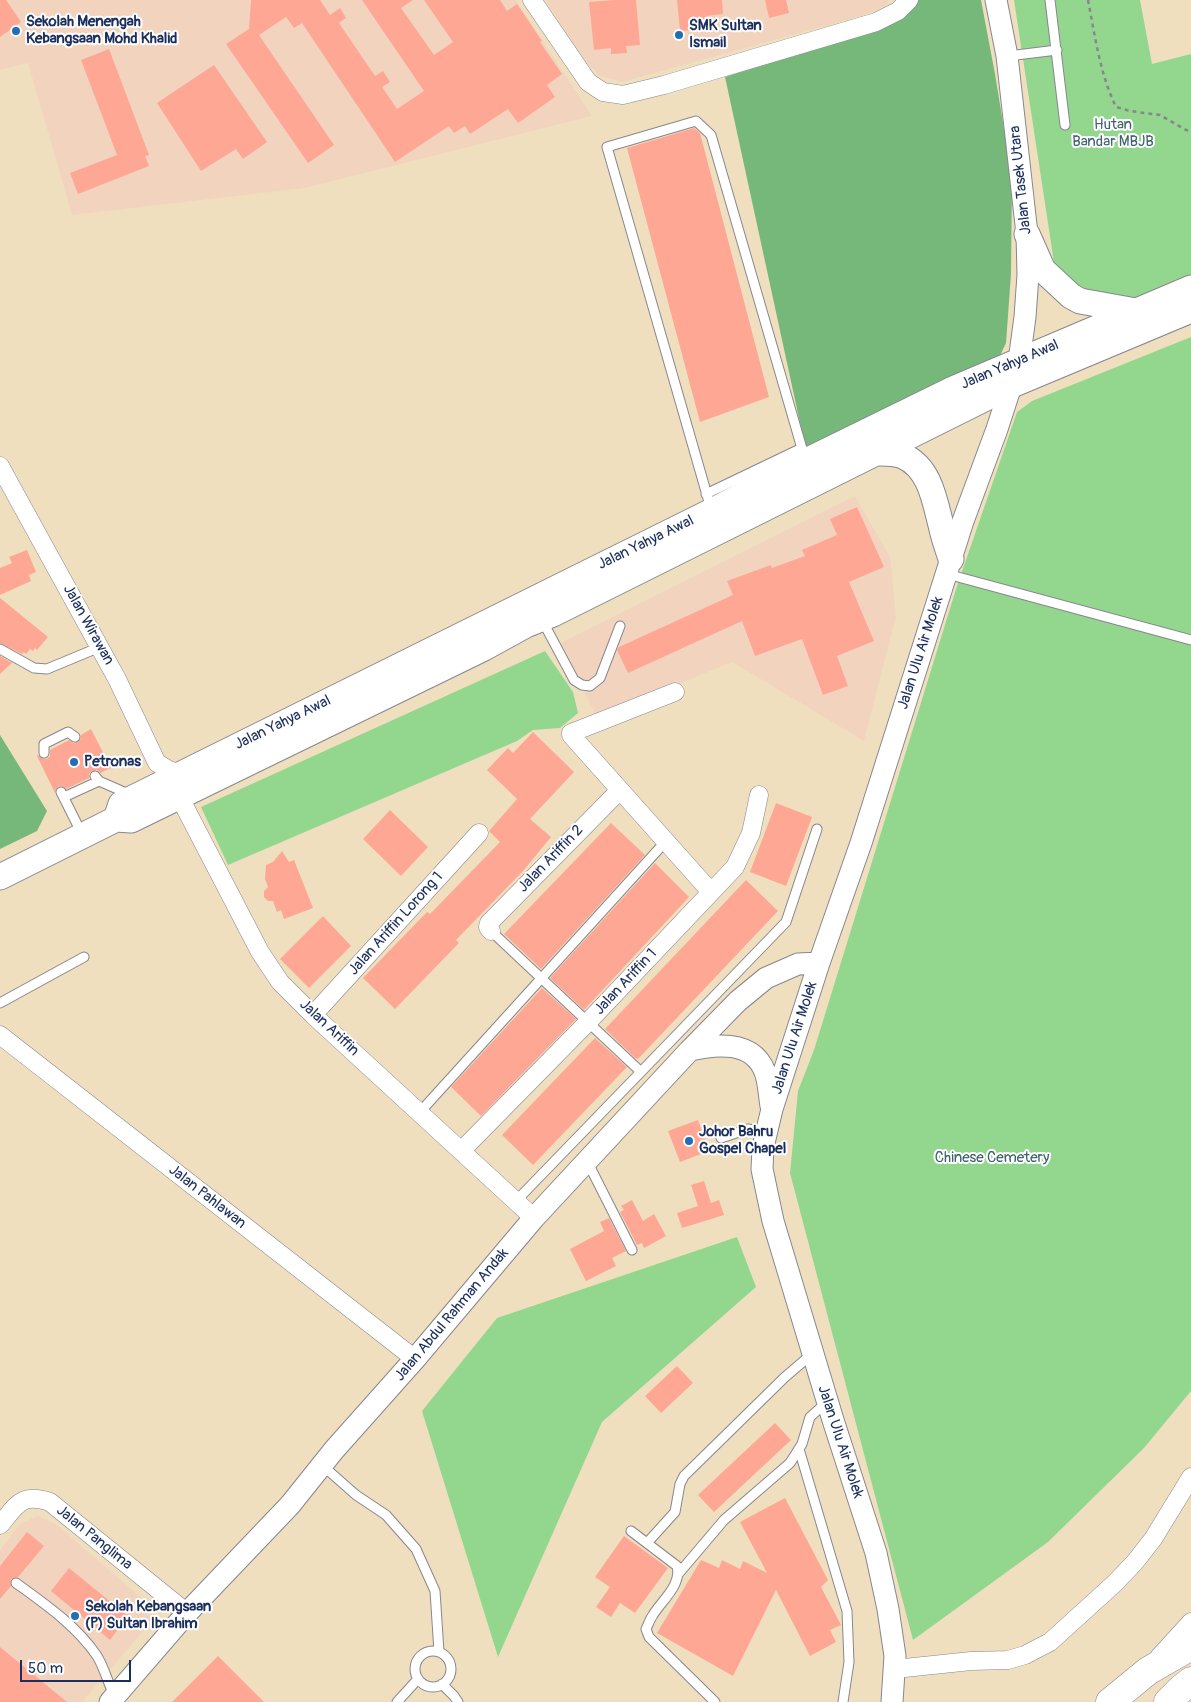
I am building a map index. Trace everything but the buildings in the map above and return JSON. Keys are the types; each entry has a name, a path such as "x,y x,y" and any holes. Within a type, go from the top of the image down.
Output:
{"highway":[{"path":"1110,1702 1148,1671 1191,1646"},
{"path":"1168,1702 1191,1681"}],"main road":[{"path":"1028,234 1043,270 1070,296 1080,301 1136,311"},
{"name":"Jalan Yahya Awal","path":"0,877 116,818 131,820 180,785 707,497 802,450 953,389 1191,288"},
{"name":"Jalan Yahya Awal","path":"116,818 121,804 140,794 180,785 542,618 1012,385 1191,310"},
{"path":"872,453 894,453 902,456 913,462 922,473 930,485 949,566"}],"street":[{"path":"532,0 588,82 603,92 623,95 664,85 876,22 898,11 909,0"},
{"name":"Jalan Tasek Utara","path":"996,0 1007,56 1028,234 1028,276 1025,317 1019,361 1012,385"},
{"name":"Jalan Ulu Air Molek","path":"892,1702 895,1669 888,1609 876,1553 827,1402 773,1221 762,1169 763,1147 772,1109 819,963 861,843 949,566 1012,385"},
{"name":"Jalan Wirawan","path":"1,470 100,647 157,763"},
{"path":"675,692 571,733 572,737 711,892"},
{"path":"140,794 153,776 157,763 169,770 180,785"},
{"name":"Jalan Ariffin","path":"180,785 260,952 280,982 313,1015 534,1218"},
{"name":"Jalan Ariffin 2","path":"491,931 488,927 489,923 620,790"},
{"name":"Jalan Ariffin 1","path":"462,1150 588,1022 735,867 751,833 758,795"},
{"name":"Jalan Ariffin Lorong 1","path":"313,1015 479,833"},
{"name":"Jalan Abdul Rahman Andak","path":"112,1700 187,1614 272,1524 534,1218 690,1050 738,1001 766,978 798,964 819,963"},
{"name":"Jalan Pahlawan","path":"0,1035 415,1359"},
{"path":"690,1050 726,1045 740,1048 758,1058 765,1072 772,1109"},
{"path":"895,1669 972,1661 1008,1660 1025,1655 1050,1642 1136,1562 1153,1539 1191,1477"},
{"name":"Jalan Panglima","path":"0,1526 19,1503 27,1499 38,1497 50,1502 187,1614"},
{"path":"1148,1671 1191,1622"}],"lane":[{"path":"1050,0 1065,125"},
{"path":"1007,56 1057,50"},
{"path":"707,497 607,147 696,121 711,135 802,450"},
{"path":"949,566 1191,640"},
{"path":"542,618 574,680 582,686 590,686 600,678 620,626"},
{"path":"0,648 34,668 47,669 100,647"},
{"path":"44,753 44,744 68,732 75,737"},
{"path":"82,834 63,795 97,778 140,794"},
{"path":"516,1201 786,922 817,830"},
{"path":"420,1112 666,841"},
{"path":"491,931 640,1071"},
{"path":"0,1003 84,957"},
{"path":"721,1138 748,1128 767,1132"},
{"path":"587,1161 632,1250"},
{"path":"647,1543 675,1512 680,1484 684,1476 785,1377 813,1353"},
{"path":"715,1702 649,1637 646,1630 652,1616 674,1587 679,1574 724,1520 790,1463 799,1449 810,1417 827,1402"},
{"path":"799,1449 847,1611 849,1662 842,1702"},
{"path":"322,1466 356,1496 386,1515 416,1549 435,1591 439,1652"},
{"path":"631,1531 677,1566 679,1574"},
{"path":"16,1583 68,1623 84,1639 98,1657 112,1700"},
{"path":"431,1651 439,1652 446,1656 450,1663 451,1671 448,1679 442,1684 434,1687 425,1685 418,1679 415,1672 416,1664 424,1653 431,1651"},
{"path":"397,1702 418,1679"},
{"path":"442,1684 458,1702"}],"path":[{"path":"1088,0 1103,71 1116,107 1160,115 1191,131"}],"shaded area":[{"path":"0,0 516,0 592,116 305,188 72,215 28,63 0,70"},
{"name":"SMK Sultan Ismail","path":"546,0 890,0 885,6 861,16 622,82 598,75 580,55"},
{"path":"855,496 890,557 896,617 864,741 732,662 597,718 561,643"},
{"name":"Sekolah Kebangsaan (P) Sultan Ibrahim","path":"38,1516 56,1524 138,1595 151,1609 149,1624 82,1702 0,1702 0,1550 21,1523"}],"green space":[{"path":"919,0 981,0 1012,178 1011,274 1006,343 996,364 807,455 725,77 879,26"},
{"name":"Hutan Bandar MBJB","path":"1014,0 1140,0 1152,64 1191,54 1191,280 1141,298 1096,303 1055,269"},
{"name":"Chinese Cemetery","path":"1191,337 1191,1391 1144,1448 1048,1542 913,1640 790,1173 798,1091 814,1050 956,589 1017,412 1032,401"},
{"path":"545,651 573,692 578,713 560,728 533,730 517,741 228,865 201,807"},
{"path":"0,735 47,811 37,831 0,849"},
{"path":"737,1237 756,1287 602,1422 498,1657 422,1411 497,1318"}],"place":[{"name":"Sekolah Menengah Kebangsaan Mohd Khalid","path":"16,31"},
{"name":"SMK Sultan Ismail","path":"679,35"},
{"name":"Petronas","path":"74,762"},
{"name":"Johor Bahru Gospel Chapel","path":"689,1141"},
{"name":"Sekolah Kebangsaan (P) Sultan Ibrahim","path":"75,1616"}]}
